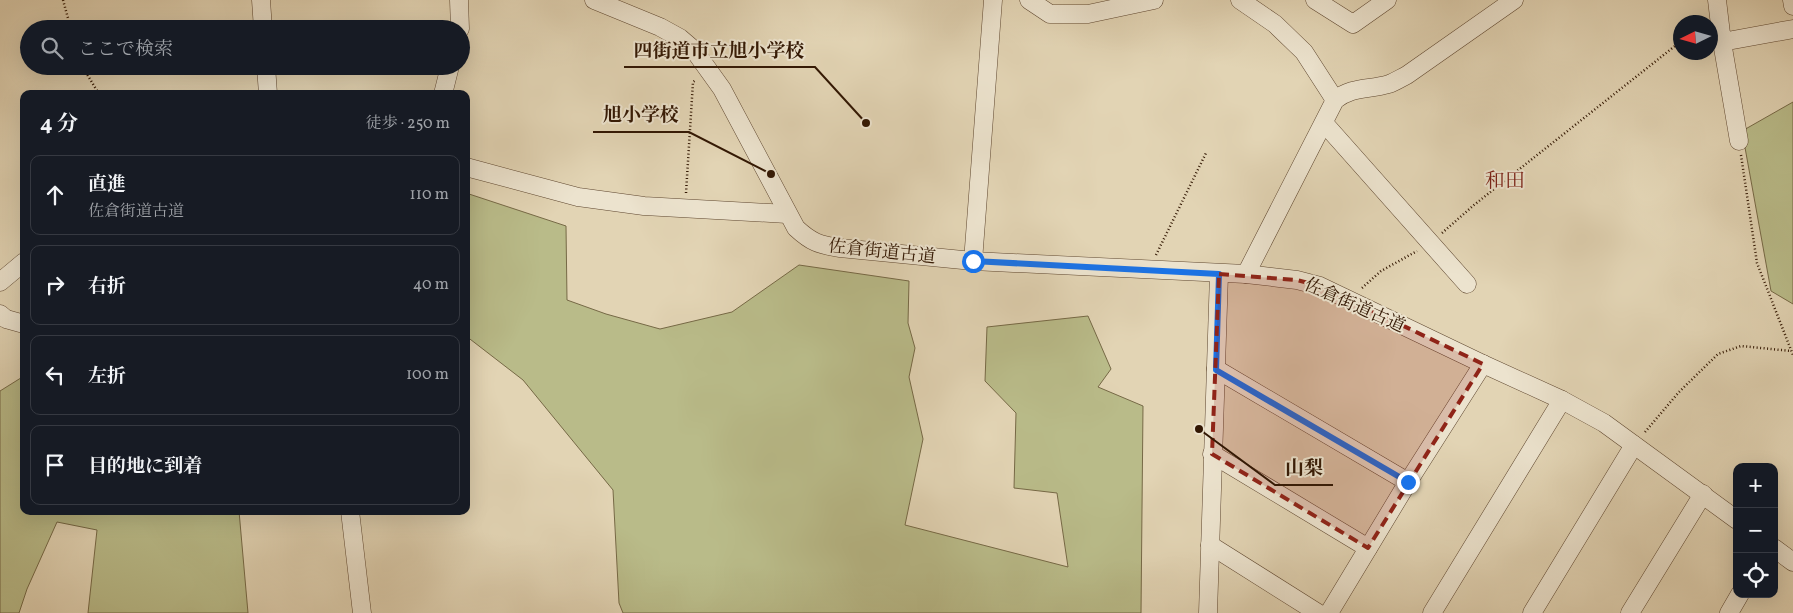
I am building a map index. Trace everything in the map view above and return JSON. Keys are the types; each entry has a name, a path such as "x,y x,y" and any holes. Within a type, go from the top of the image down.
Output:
{"street":[{"path":"261,0 262,20"},
{"path":"459,0 460,20"},
{"path":"1029,0 1050,14 1088,14 1130,3 1154,0"},
{"path":"1240,0 1274,24 1304,52 1335,100"},
{"path":"1315,0 1352,24 1388,0"},
{"path":"1246,274 1335,100 1344,93 1389,84 1408,76 1514,0"},
{"path":"1717,0 1722,42 1739,141"},
{"path":"1792,0 1793,6"},
{"name":"佐倉街道古道","path":"600,1 660,27 680,38 694,50 722,89 796,228 810,240 823,246 973,261 1246,274 1297,280 1320,286 1562,400 1604,423 1733,517"},
{"path":"973,261 992,1"},
{"path":"1722,42 1793,29"},
{"path":"267,75 268,90"},
{"path":"444,90 448,75"},
{"path":"1324,123 1467,284"},
{"path":"470,168 578,197 644,206 787,214"},
{"path":"0,282 20,265"},
{"path":"1208,613 1219,274"},
{"path":"0,314 6,319 20,323"},
{"path":"1329,613 1408,482 1483,364"},
{"path":"1216,370 1408,482"},
{"path":"1432,613 1562,400"},
{"path":"1532,613 1634,445"},
{"path":"1212,454 1368,548"},
{"path":"1630,613 1703,494"},
{"path":"350,515 362,613"},
{"path":"1210,546 1318,613"},
{"path":"1778,551 1793,562"},
{"path":"1728,613 1737,598"}],"path":[{"path":"63,0 69,20"},
{"path":"1353,302 1364,285 1381,271 1430,243 1474,205 1673,48"},
{"path":"685,208 693,82 710,72"},
{"path":"87,75 97,90"},
{"path":"1739,141 1757,262 1793,355"},
{"path":"1149,270 1206,153"},
{"path":"1634,445 1678,392 1718,354 1741,346 1791,351"}],"highlighted area":[{"path":"1219,274 1297,280 1320,286 1483,364 1368,548 1212,454"}],"green space":[{"path":"1793,102 1793,304 1771,291 1742,131"},
{"path":"470,194 566,226 567,300 606,314 660,329 732,312 799,265 909,281 908,323 915,348 909,377 923,439 905,525 1068,567 1057,493 1014,488 1016,413 985,381 987,327 1088,316 1111,369 1098,387 1143,406 1141,613 623,613 619,603 613,490 523,380 470,339"},
{"path":"20,378 20,515 239,515 248,613 88,613 97,530 57,522 27,589 19,613 0,613 0,391"}],"place":[{"name":"四街道市立旭小学校","path":"866,123"},
{"name":"旭小学校","path":"771,174"},
{"name":"山梨","path":"1199,429"}],"district":[{"name":"和田","path":"1505,180"}],"route":[{"path":"973,261 1219,274 1216,370 1408,482"}]}
